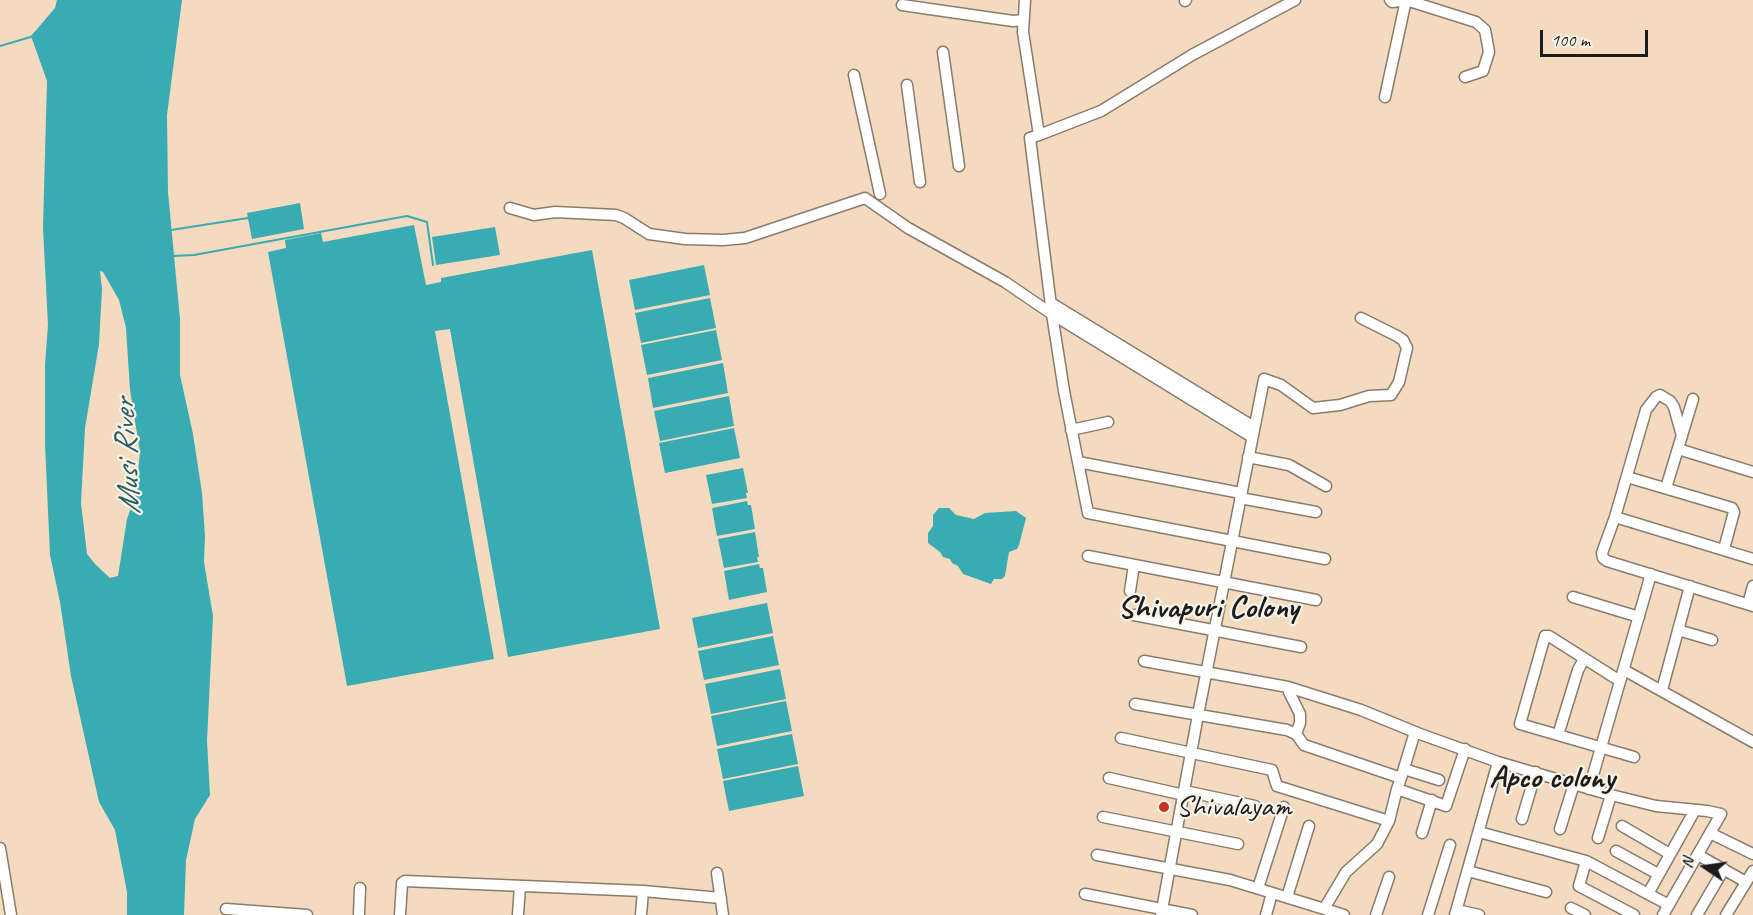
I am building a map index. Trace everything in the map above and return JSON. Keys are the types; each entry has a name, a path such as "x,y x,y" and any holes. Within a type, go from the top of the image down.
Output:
{"street":[{"path":"1020,0 1020,21 1039,135"},
{"path":"1020,21 1025,0"},
{"path":"1295,0 1191,55 1101,111 1030,138 1052,309 1071,430 1088,513 1325,558"},
{"path":"1390,0 1392,2 1406,0 1476,22 1485,30 1489,52 1483,72 1465,77"},
{"path":"1385,97 1406,0"},
{"path":"902,5 1020,21"},
{"path":"943,52 959,166"},
{"path":"854,75 880,194"},
{"path":"907,85 920,182"},
{"path":"510,208 534,215 555,212 616,215 649,234 685,240 723,240 745,238 865,198 908,228 1052,309 1253,432"},
{"path":"1162,912 1264,380 1281,385 1313,408 1340,405 1368,396 1387,396 1395,392 1400,382 1407,348 1403,340 1397,336 1361,318"},
{"path":"1682,436 1674,407 1670,401 1660,395 1656,397 1646,410 1628,477 1602,553 1603,558 1750,605 1753,586"},
{"path":"1666,488 1694,399"},
{"path":"1071,430 1108,422"},
{"path":"1678,449 1753,472"},
{"path":"1248,457 1289,465 1326,486"},
{"path":"1078,462 1316,512"},
{"path":"1628,477 1732,508 1734,512 1724,549"},
{"path":"1615,517 1753,559"},
{"path":"1088,556 1316,600"},
{"path":"1130,591 1134,565"},
{"path":"1589,789 1651,574"},
{"path":"1662,690 1690,586"},
{"path":"1573,597 1639,617"},
{"path":"1134,615 1301,647"},
{"path":"1678,630 1712,640"},
{"path":"1620,681 1549,636 1545,636 1520,724 1634,758"},
{"path":"1558,735 1578,670 1584,659"},
{"path":"1144,661 1288,687 1361,710 1498,762 1589,789 1656,806 1721,814 1663,915"},
{"path":"1624,670 1753,742"},
{"path":"1288,687 1300,714 1296,734"},
{"path":"1135,704 1287,730 1296,734 1304,745 1402,773 1439,780"},
{"path":"1324,909 1346,872 1377,844 1389,821 1415,732"},
{"path":"1121,738 1272,770 1277,786 1389,821"},
{"path":"1397,789 1446,806 1465,749"},
{"path":"1479,915 1456,912 1498,762"},
{"path":"1522,819 1536,772"},
{"path":"1108,778 1255,806"},
{"path":"1560,829 1574,784"},
{"path":"1598,838 1611,795"},
{"path":"1422,833 1432,800"},
{"path":"1258,888 1284,807"},
{"path":"1648,892 1695,810"},
{"path":"1103,817 1238,844"},
{"path":"1287,897 1309,826"},
{"path":"1622,826 1670,855"},
{"path":"1479,832 1586,861 1669,905"},
{"path":"1710,833 1753,854"},
{"path":"1428,915 1450,845"},
{"path":"0,848 11,915"},
{"path":"1616,851 1658,874"},
{"path":"1097,855 1230,880 1344,915"},
{"path":"1698,855 1746,882"},
{"path":"1586,861 1578,886 1634,915"},
{"path":"1697,915 1724,869"},
{"path":"1468,871 1546,892"},
{"path":"1726,915 1753,871"},
{"path":"717,873 723,915"},
{"path":"1376,915 1389,877"},
{"path":"400,915 402,883 405,881 643,891 721,898"},
{"path":"518,915 520,886"},
{"path":"359,915 360,888"},
{"path":"641,915 643,891"},
{"path":"1266,915 1272,892"},
{"path":"1085,894 1162,912 1192,915"},
{"path":"1571,908 1585,915"},
{"path":"226,909 307,915"}],"water":[{"path":"57,0 182,0 167,115 168,192 180,319 180,375 193,434 202,493 204,562 213,616 207,741 210,795 195,819 186,860 184,915 127,915 127,892 115,830 99,802 71,676 60,602 50,555 45,444 45,365 48,325 43,228 47,81 31,36 55,8","holes":["100,271 103,272 119,300 126,328 130,390 140,452 136,492 127,519 118,576 110,578 87,554 81,503 85,428 99,344 102,289"]},
{"path":"300,203 304,229 252,239 247,213"},
{"path":"414,225 426,285 441,282 441,278 592,250 660,629 508,657 450,329 435,331 494,659 347,686 268,252 286,248 285,240 321,233 323,242"},
{"path":"495,227 500,255 436,265 432,237"},
{"path":"704,265 710,295 635,310 629,280"},
{"path":"710,298 716,328 641,343 635,313"},
{"path":"716,330 722,360 647,375 641,345"},
{"path":"723,363 728,393 653,408 648,378"},
{"path":"729,396 734,426 660,441 654,411"},
{"path":"734,428 740,458 665,473 659,443"},
{"path":"743,468 747,498 712,504 706,475"},
{"path":"747,501 748,505 751,505 755,529 717,536 712,508"},
{"path":"939,508 949,508 956,515 974,519 985,513 1016,511 1026,518 1017,549 1009,552 1005,576 1002,579 994,579 991,584 963,574 958,566 950,559 943,557 928,543 928,533 933,526 933,515"},
{"path":"755,532 758,562 724,568 718,539"},
{"path":"759,564 760,568 763,568 767,592 729,600 724,571"},
{"path":"767,603 773,633 698,648 692,618"},
{"path":"773,636 779,665 704,680 698,651"},
{"path":"780,669 786,699 711,714 705,684"},
{"path":"786,701 792,731 717,746 711,716"},
{"path":"792,734 798,764 723,779 717,749"},
{"path":"798,766 804,796 729,811 723,781"}],"waterway":[{"path":"0,46 34,36"},
{"path":"172,256 194,255 407,216 427,222 433,265"},
{"path":"171,230 248,218"}],"place":[{"name":"Shivalayam","path":"1164,807"}],"district":[{"name":"Shivapuri Colony","path":"1208,609"},
{"name":"Apco colony","path":"1552,779"}],"water label":[{"name":"Musi River","path":"128,457"}]}
